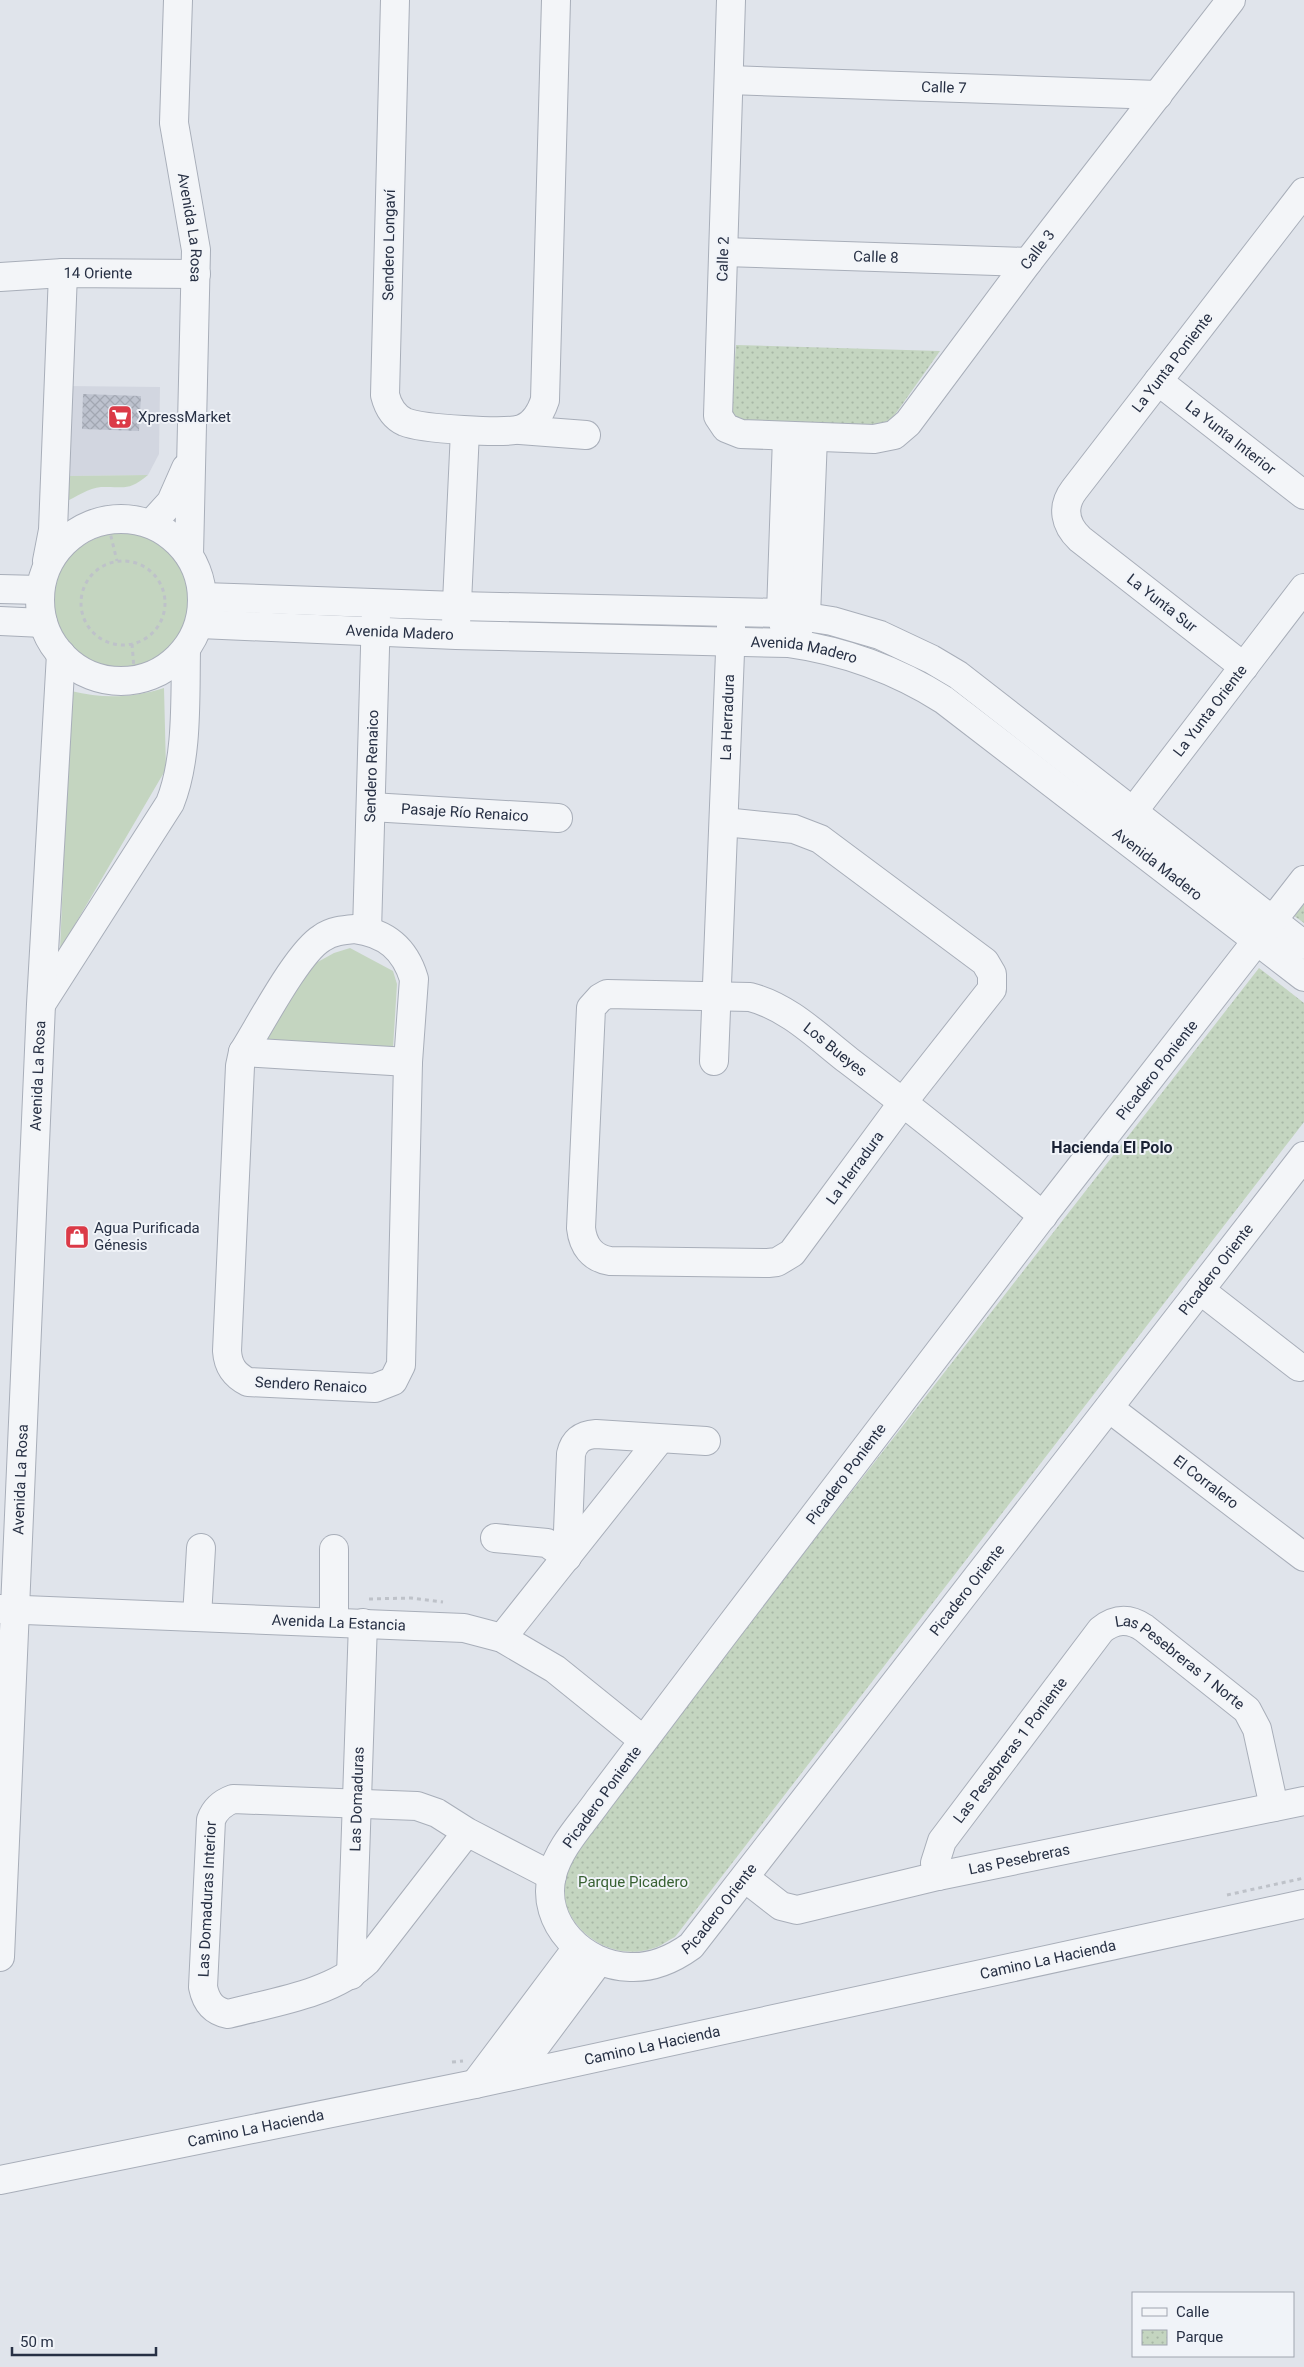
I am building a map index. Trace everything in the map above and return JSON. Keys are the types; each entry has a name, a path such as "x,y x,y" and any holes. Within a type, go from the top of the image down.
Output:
{"street":[{"name":"Avenida La Rosa","path":"178,0 174,123 176,145 193,226 196,274 189,555"},
{"name":"Sendero Longaví","path":"395,0 385,395 391,411 405,422 465,431 520,430 586,435"},
{"path":"520,430 537,417 545,400 556,0"},
{"name":"Calle 2","path":"732,0 718,416 726,428 733,432 800,437"},
{"name":"Calle 3","path":"800,437 880,439 901,430 1028,262 1231,0"},
{"name":"Calle 7","path":"729,80 1158,94"},
{"name":"La Yunta Poniente","path":"1080,539 1069,526 1066,518 1067,502 1070,496 1304,192"},
{"name":"Calle 8","path":"724,252 1028,262"},
{"name":"14 Oriente","path":"0,277 63,273 196,274"},
{"path":"0,589 43,580 65,541 84,527 107,520 135,520 151,524 166,532 179,542 189,555 200,580 203,596 200,624 186,650 178,659 158,673 135,681 122,682 98,678 76,668 51,641 43,623 40,605 43,580 53,530 63,273"},
{"name":"La Yunta Interior","path":"1158,381 1304,495"},
{"path":"456,635 465,431"},
{"path":"788,644 794,615 800,437"},
{"name":"Avenida La Rosa","path":"151,524 171,502 191,455"},
{"name":"La Yunta Sur","path":"1080,539 1244,667"},
{"name":"La Yunta Oriente","path":"1116,833 1304,588"},
{"name":"Avenida Madero","path":"203,596 457,606 794,615 848,625 880,635 938,663 983,693 1133,812 1266,930 1304,977"},
{"name":"Sendero Renaico","path":"367,930 377,602"},
{"name":"La Herradura","path":"714,1060 731,613"},
{"path":"0,621 43,623"},
{"name":"Avenida Madero","path":"200,624 456,635 731,644 788,644 825,649 869,662 920,685 944,700 1116,833 1266,930 1304,945"},
{"name":"Avenida La Rosa","path":"41,1004 170,804 180,774 183,754 186,650"},
{"name":"Avenida La Rosa","path":"0,1957 8,1609 61,654"},
{"name":"Pasaje Río Renaico","path":"370,808 558,818"},
{"name":"La Herradura","path":"591,1008 581,1228 586,1246 592,1253 603,1260 768,1263 785,1258 792,1253 903,1102 992,989 993,981 989,968 820,839 794,829 724,822"},
{"name":"Picadero Poniente","path":"588,1954 564,1932 554,1914 550,1888 560,1853 643,1740 1043,1216 1304,880"},
{"name":"Sendero Renaico","path":"355,929 367,930 378,934 397,947 410,967 414,979 408,1062 400,1370 393,1381 376,1388 256,1383 248,1382 234,1373 227,1351 237,1100 243,1052 304,954 312,945 332,933 355,929"},
{"name":"Los Bueyes","path":"591,1008 600,998 607,994 750,998 783,1010 903,1102 1043,1216"},
{"path":"243,1052 408,1062"},
{"name":"Picadero Oriente","path":"588,1954 611,1965 637,1968 666,1961 691,1946 1200,1290 1295,1187 1304,1156"},
{"path":"1200,1290 1299,1367"},
{"name":"El Corralero","path":"1109,1408 1304,1557"},
{"path":"567,1556 571,1454 577,1441 582,1437 596,1434 706,1441"},
{"path":"502,1638 660,1439"},
{"path":"495,1538 547,1543 567,1556"},
{"path":"197,1617 201,1548"},
{"path":"334,1549 334,1622"},
{"name":"Avenida La Estancia","path":"8,1609 464,1628 502,1638 555,1669 643,1740"},
{"name":"Las Pesebreras 1 Norte","path":"1101,1630 1120,1620 1137,1623 1247,1710 1257,1729 1274,1807"},
{"name":"Las Domaduras","path":"351,1975 364,1623"},
{"name":"Las Pesebreras 1 Poniente","path":"938,1876 936,1856 942,1841 1101,1630"},
{"name":"Las Domaduras Interior","path":"467,1832 367,1961 351,1975 332,1986 228,2014 211,2006 207,2000 203,1987 211,1820 217,1808 233,1799 416,1806 437,1814 467,1832 552,1876"},
{"name":"Las Pesebreras","path":"745,1878 781,1906 797,1910 938,1876 1304,1801"},
{"name":"Camino La Hacienda","path":"0,2180 474,2084 1304,1904"},
{"path":"514,2075 588,1954"},
{"path":"474,2084 588,1954"}],"path":[{"path":"107,520 117,561"},
{"path":"117,561 136,563 149,570 155,576 164,593 164,613 157,628 145,639 132,644 118,645 98,637 86,624 81,606 83,590 92,575 104,565 117,561"},
{"path":"132,644 135,681"}],"shaded area":[{"path":"67,386 160,387 159,454 148,475 67,476"}],"green space":[{"path":"736,345 940,351 894,416 879,428 739,420 731,411"},
{"path":"148,475 130,486 96,488 65,502 66,476"},
{"path":"123,533 137,534 150,538 163,545 173,554 182,564 189,577 193,590 193,618 189,631 182,644 173,654 163,663 150,670 137,674 123,675 109,674 96,670 83,663 73,654 64,644 57,631 53,618 52,604 53,590 57,577 64,564 73,554 83,545 96,538 109,534"},
{"path":"164,688 166,769 60,950 71,691 83,694 118,696 141,694"},
{"path":"1304,901 1304,923 1293,915"},
{"path":"350,948 393,971 397,984 393,1048 268,1045 266,1036 314,964 334,953"},
{"name":"Parque Picadero","path":"1259,968 1304,1003 1304,1122 675,1937 654,1948 636,1952 607,1947 594,1940 573,1920 567,1907 563,1887 564,1873 569,1855"}],"building":[{"path":"83,394 141,396 139,431 82,429"}],"place":[{"name":"XpressMarket","path":"120,417"},
{"name":"Agua Purificada Génesis","path":"77,1237"}],"district":[{"name":"Hacienda El Polo","path":"1112,1147"}]}
